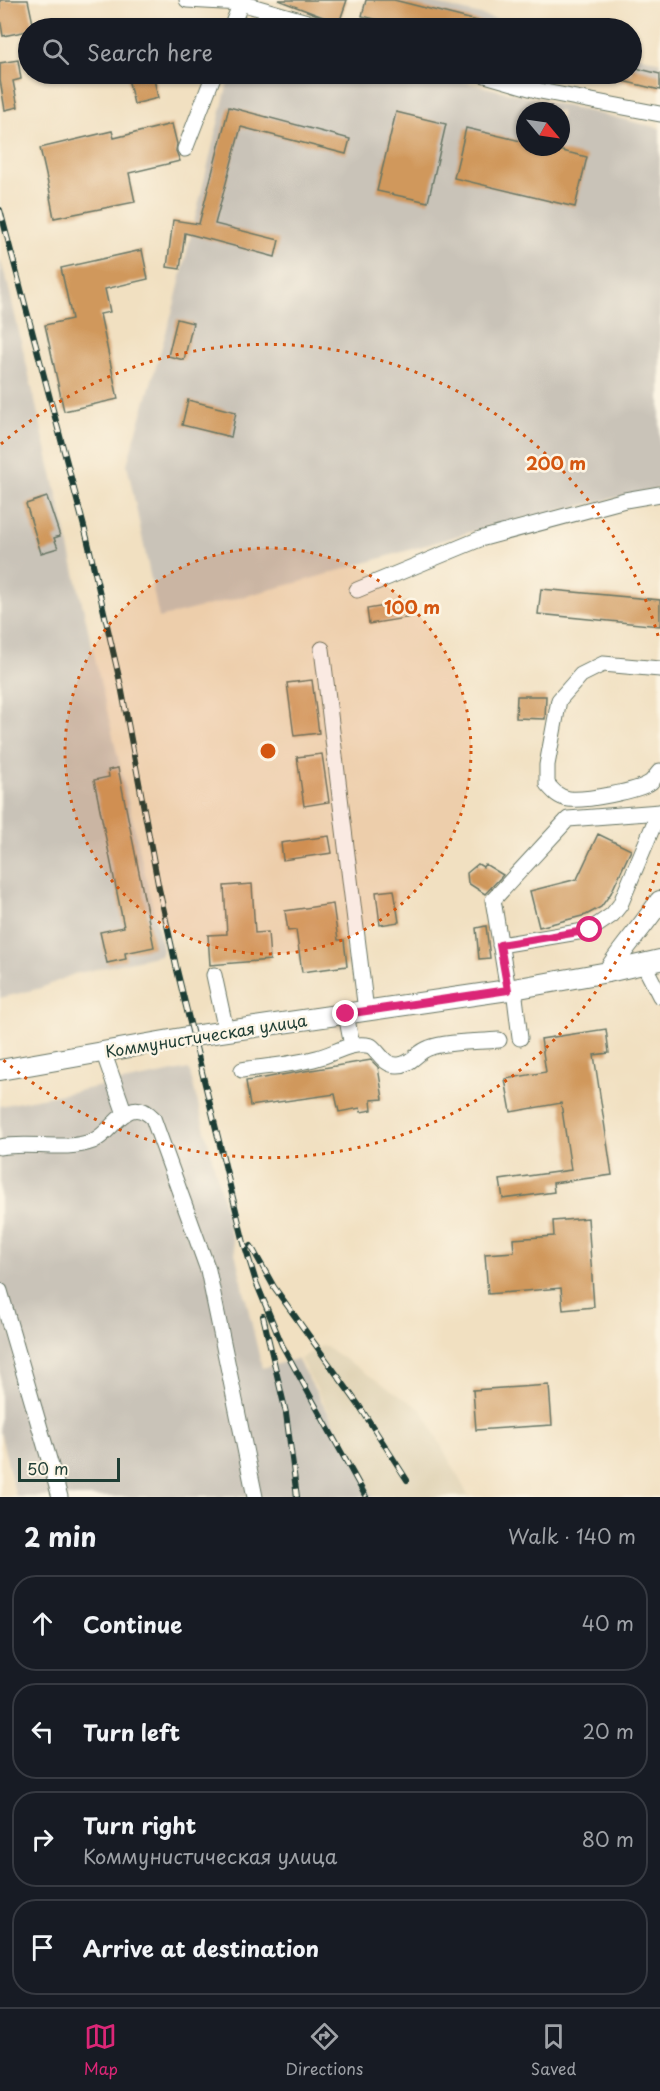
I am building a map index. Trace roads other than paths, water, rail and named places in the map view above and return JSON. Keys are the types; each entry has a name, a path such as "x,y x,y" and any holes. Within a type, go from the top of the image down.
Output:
{"main road":[{"path":"608,972 619,953 652,924 660,902"},
{"path":"652,924 637,937 638,949 654,961"},
{"name":"Коммунистическая улица","path":"0,1070 226,1031 511,989 608,972 654,961"}],"lane":[{"path":"187,0 240,1 295,18"},
{"path":"234,18 240,1"},
{"path":"185,149 210,84"},
{"path":"516,84 540,91 660,114"},
{"path":"357,590 480,539 660,494"},
{"path":"322,649 366,1011"},
{"path":"660,669 603,664 581,675 560,700 547,765 547,784 557,795 569,799 594,798 627,791 651,782 660,771"},
{"path":"500,945 590,930 612,915 620,905 660,812 568,819 493,900 500,945 520,1038"},
{"path":"654,961 660,996"},
{"path":"214,975 226,1031"},
{"path":"346,1014 352,1046"},
{"path":"242,1070 317,1058 339,1048 352,1046 371,1046 382,1059 399,1066 430,1047 499,1040"},
{"path":"103,1051 125,1114"},
{"path":"0,1147 17,1144 85,1143 96,1139 134,1109 141,1109 153,1118 208,1270 255,1497"},
{"path":"0,1291 60,1497"}],"railway":[{"path":"0,210 87,538 121,686 158,884 176,966 244,1243 256,1282 282,1345 366,1497"},
{"path":"251,1246 274,1287 360,1407 407,1480"},
{"path":"263,1316 286,1413 297,1497"}]}
